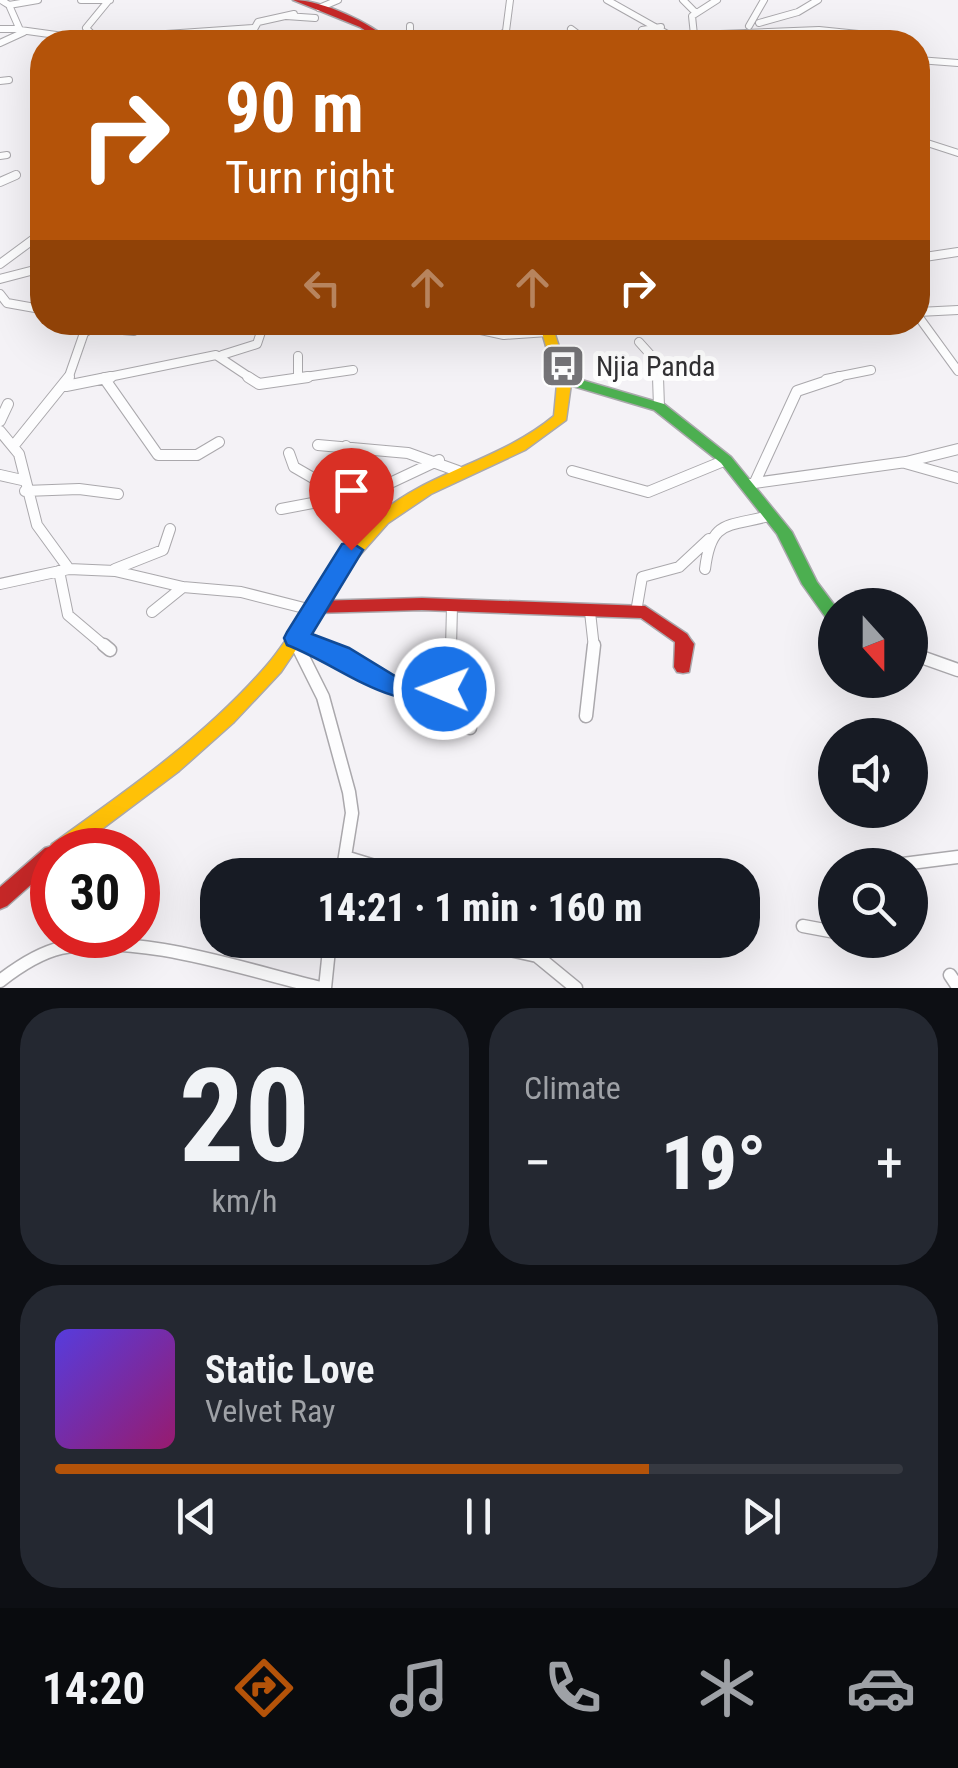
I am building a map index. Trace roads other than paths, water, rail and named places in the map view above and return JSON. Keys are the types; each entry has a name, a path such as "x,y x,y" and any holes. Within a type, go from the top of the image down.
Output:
{"street":[{"path":"22,30 5,2 38,0"},
{"path":"81,0 112,0"},
{"path":"88,30 112,0"},
{"path":"506,30 510,0"},
{"path":"607,0 626,15 653,20"},
{"path":"682,0 695,12"},
{"path":"693,30 690,21 695,12 718,0"},
{"path":"749,27 764,0"},
{"path":"728,30 798,12 818,0"},
{"path":"285,16 295,7 322,12 370,30"},
{"path":"642,8 664,30"},
{"path":"224,30 253,28 265,18 322,12"},
{"path":"749,27 825,30"},
{"path":"0,28 30,31"},
{"path":"642,30 661,28"},
{"path":"0,44 22,30"},
{"path":"930,61 957,64"},
{"path":"930,144 958,152"},
{"path":"0,182 16,175"},
{"path":"0,264 30,242"},
{"path":"930,256 958,252"},
{"path":"0,279 30,271"},
{"path":"0,294 7,303 30,307"},
{"path":"930,313 958,310"},
{"path":"930,331 958,371"},
{"path":"15,444 66,386 83,335"},
{"path":"66,386 221,356 257,344 260,335"},
{"path":"89,828 157,778 245,698 296,640 313,608 370,528 405,501 458,471 527,442 557,422 567,399 548,335"},
{"path":"638,342 657,362 659,407"},
{"path":"221,356 260,384 353,370"},
{"path":"298,356 298,378"},
{"path":"751,483 765,448 790,417 797,391 812,382 871,370"},
{"path":"104,378 158,455 196,455 219,442"},
{"path":"561,378 659,407 726,460 751,483 769,516 784,532 818,595"},
{"path":"0,421 8,404"},
{"path":"0,431 15,444 36,524 64,570 68,615 110,650"},
{"path":"318,446 366,446 439,460 458,471"},
{"path":"346,446 350,457 346,480"},
{"path":"751,483 796,472 904,463 958,448"},
{"path":"289,453 294,468 320,482 333,497"},
{"path":"282,509 371,492 439,460"},
{"path":"572,470 648,492 726,460"},
{"path":"904,463 958,478"},
{"path":"0,475 23,486 118,494"},
{"path":"636,612 642,577 679,568 728,523 769,516"},
{"path":"109,571 163,550 170,529"},
{"path":"705,569 709,539"},
{"path":"0,584 64,570 109,571 313,608 452,606 636,612 651,615 681,638 685,644 683,667"},
{"path":"152,612 183,587"},
{"path":"452,606 450,673 444,702 470,728"},
{"path":"586,716 588,674 596,640 590,612"},
{"path":"296,640 340,655 394,688 422,692 444,689"},
{"path":"296,640 323,697 332,742 350,792 352,813 345,857 348,858"},
{"path":"928,660 958,670"},
{"path":"928,861 958,857"},
{"path":"1,895 30,872"},
{"path":"803,926 818,929"},
{"path":"0,981 21,964 60,948 88,945 236,966 323,988 327,958"},
{"path":"539,958 576,988"}],"place":[{"name":"Njia Panda","path":"563,366"}]}
